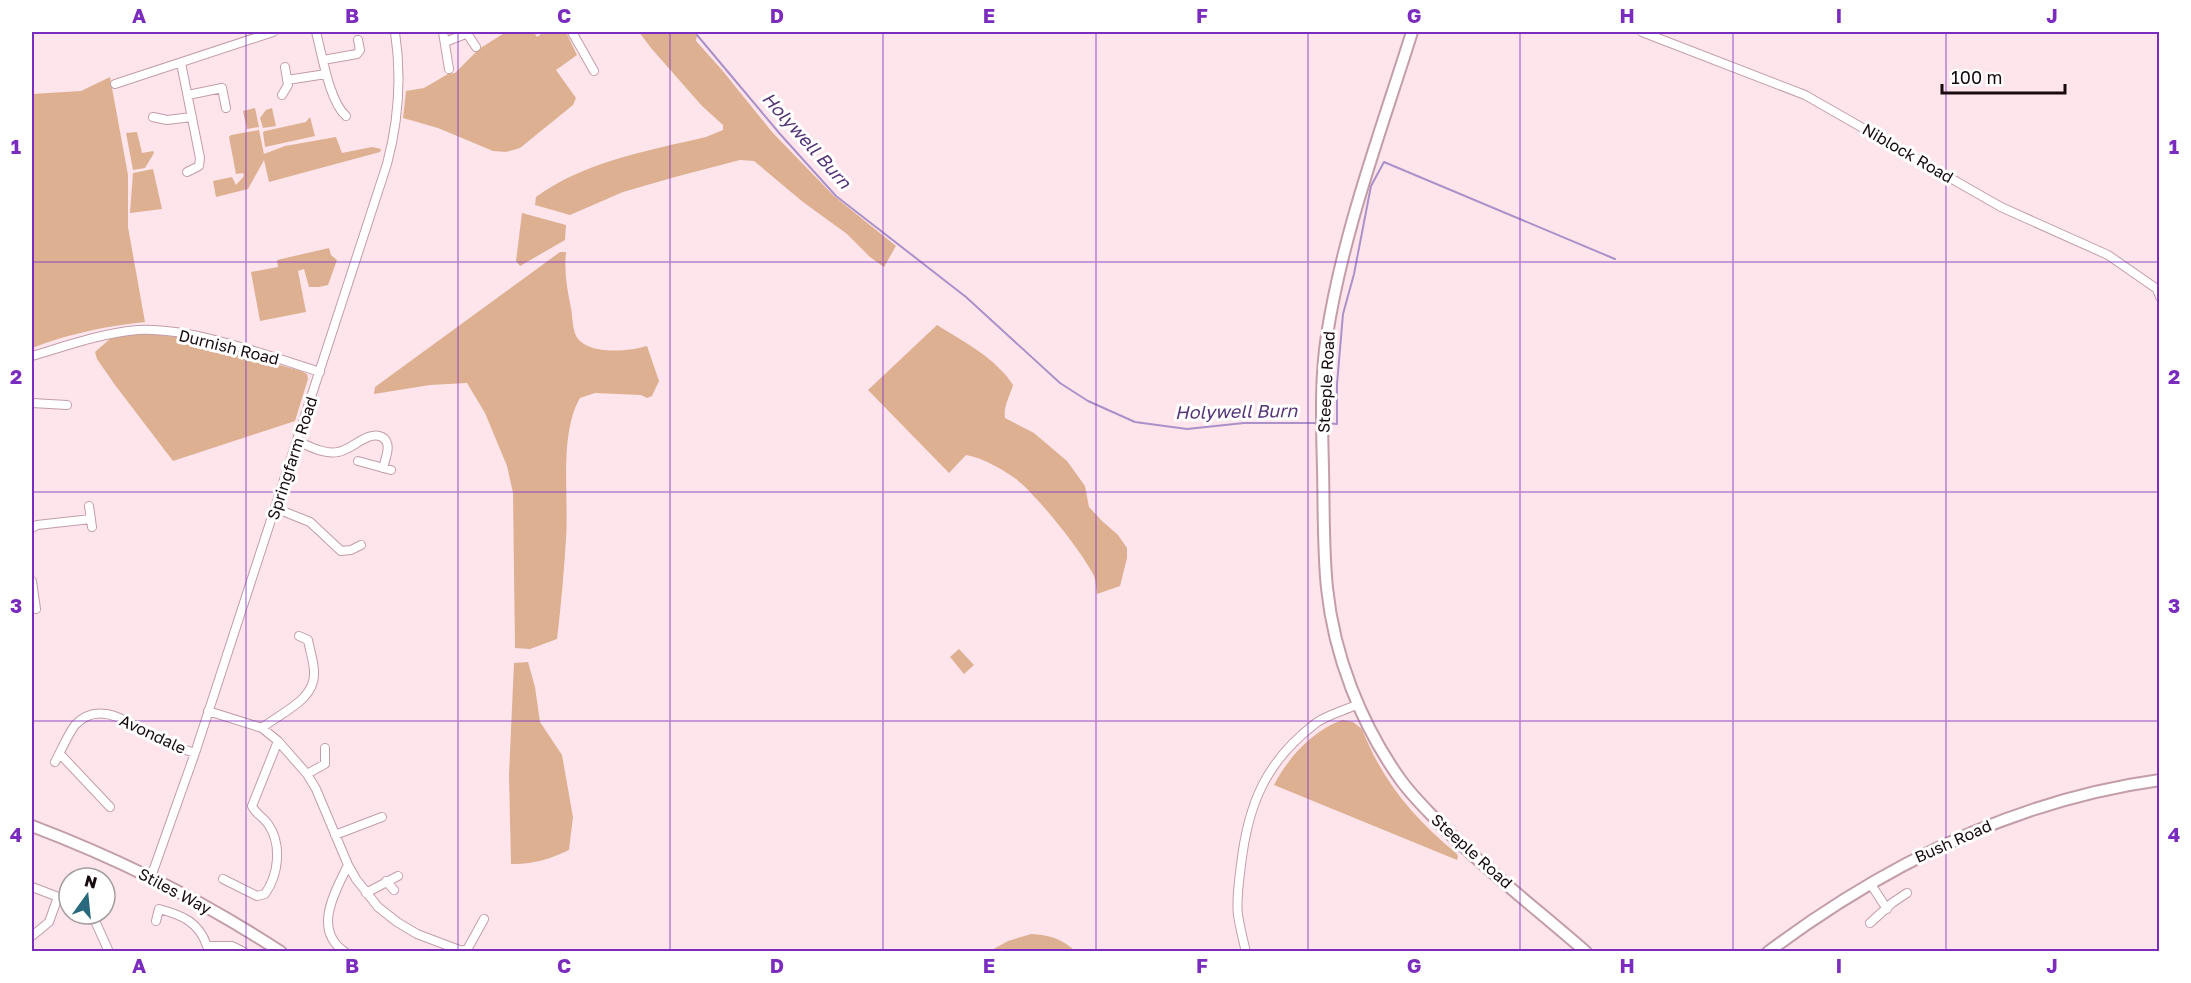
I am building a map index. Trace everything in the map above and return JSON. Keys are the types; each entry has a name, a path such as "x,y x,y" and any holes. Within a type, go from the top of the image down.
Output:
{"street":[{"path":"115,84 273,32"},
{"path":"316,32 326,74 337,105 346,116"},
{"name":"Springfarm Road","path":"152,878 387,165 396,130 400,75 395,32"},
{"path":"443,32 449,69"},
{"path":"445,42 454,40 467,32 476,47"},
{"path":"572,32 594,71"},
{"name":"Steeple Road","path":"1412,32 1367,171 1333,299 1324,357 1322,421 1327,591 1333,626 1344,668 1358,704 1401,780 1424,807 1474,857 1586,951"},
{"name":"Niblock Road","path":"1642,32 1805,95 2001,207 2108,255 2157,289 2160,297"},
{"path":"323,60 357,54 360,50 358,40"},
{"path":"589,62 596,57"},
{"path":"181,63 200,162 195,170 187,172"},
{"path":"282,95 288,85 285,67"},
{"path":"287,81 326,74"},
{"path":"188,95 222,88 226,108"},
{"path":"153,117 167,120 192,117"},
{"name":"Durnish Road","path":"32,356 99,337 139,330 209,339 320,372"},
{"path":"32,403 67,405"},
{"path":"297,441 334,453 345,450 370,436 385,439 388,446 387,469 358,461"},
{"path":"32,528 36,525 91,523 89,506"},
{"path":"275,508 310,522 341,551 345,552 361,545"},
{"path":"32,581 36,609"},
{"path":"262,728 300,701 308,694 313,684 314,669 308,640 299,636"},
{"path":"1246,951 1238,913 1239,875 1244,835 1252,807 1265,778 1291,746 1317,723 1358,704"},
{"path":"208,711 262,728 278,741 307,774 348,866 366,892 384,912 407,928 460,951 468,950 484,919"},
{"name":"Avondale","path":"55,762 77,724 89,716 102,713 117,716 176,747 195,753"},
{"path":"223,879 257,896 265,894 271,884 277,862 272,831 252,806 278,741"},
{"path":"307,774 325,764 325,748"},
{"path":"60,754 110,807"},
{"name":"Bush Road","path":"1768,951 1870,883 1936,848 2010,816 2049,803 2101,790 2160,780"},
{"path":"360,813 363,823"},
{"path":"335,834 382,817"},
{"name":"Stiles Way","path":"32,826 152,878 209,908 281,951"},
{"path":"345,951 333,943 328,924 332,898 348,866"},
{"path":"366,892 398,876"},
{"path":"386,881 393,890"},
{"path":"1870,883 1887,909"},
{"path":"32,887 57,897"},
{"path":"1870,923 1907,893"},
{"path":"32,936 49,922 57,900"},
{"path":"156,921 159,909 182,915 197,927 205,949 232,946 244,951"},
{"path":"98,926 109,951"},
{"path":"469,926 478,931"}],"shaded area":[{"path":"506,32 534,32 537,37 544,32 566,32 577,55 556,70 576,98 573,105 520,148 506,152 493,151 438,128 403,118 406,91 424,88 448,74 455,73 479,49"},
{"path":"639,32 692,32 697,35 696,41 772,132 834,196 896,246 884,267 870,257 847,234 803,202 754,161 740,160 623,192 570,215 535,205 536,197 555,185 596,166 640,152 706,137 723,130 723,125 702,106"},
{"path":"110,77 128,175 128,227 145,322 87,331 32,348 32,94 81,91"},
{"path":"255,108 259,127 247,129 243,111"},
{"path":"272,108 276,126 263,128 260,118 266,110"},
{"path":"310,117 315,136 265,147 263,132 306,122"},
{"path":"259,130 264,154 285,146 336,137 342,153 372,147 381,149 380,152 269,182 264,160 248,189 216,197 213,181 232,177 236,185 244,176 243,173 236,174 229,137"},
{"path":"137,132 142,153 153,151 154,153 145,168 133,170 126,133"},
{"path":"153,169 162,209 130,213 133,173"},
{"path":"522,213 566,225 565,240 520,266 516,261"},
{"path":"329,248 331,255 337,260 328,285 309,287 304,269 298,271 306,312 260,321 251,272 278,267 277,260"},
{"path":"560,252 566,252 567,287 574,329 579,340 585,345 602,350 647,346 659,381 652,396 647,398 641,395 595,393 580,398 573,413 567,447 567,522 557,639 530,649 515,648 513,493 507,466 485,413 467,383 430,385 374,394 375,387"},
{"path":"937,325 979,351 1006,375 1013,385 1006,406 1005,418 1034,433 1067,461 1085,486 1089,507 1118,535 1127,548 1127,558 1120,586 1097,594 1094,576 1080,553 1047,510 1016,479 992,464 966,455 949,473 868,390"},
{"path":"142,333 185,338 307,374 308,379 295,421 173,461 115,385 97,359 95,352 118,335"},
{"path":"959,649 974,665 964,674 950,657"},
{"path":"528,662 535,687 540,722 562,755 573,817 569,850 540,861 511,864 509,775 514,663"},
{"path":"1343,720 1353,722 1362,729 1379,765 1400,797 1440,840 1456,853 1457,860 1274,785 1286,765 1302,746 1322,730"},
{"path":"1031,934 1055,938 1075,951 990,951 1008,941"}],"waterway":[{"name":"Holywell Burn","path":"697,35 780,134 836,196 966,297 1060,383 1088,401 1135,422 1187,429 1244,423 1319,423"},
{"name":"Holywell Burn","path":"1325,423 1337,424 1337,384 1343,314 1354,274 1371,186 1384,162 1615,259"}]}
